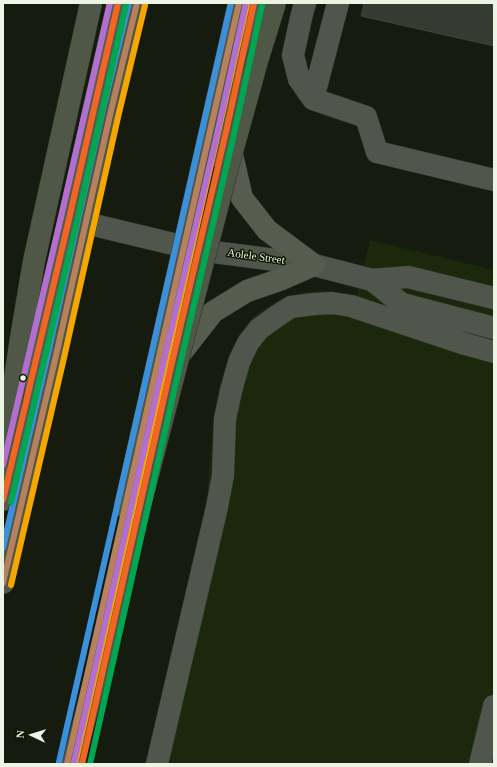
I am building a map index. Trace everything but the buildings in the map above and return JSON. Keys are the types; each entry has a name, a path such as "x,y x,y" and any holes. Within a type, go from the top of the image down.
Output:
{"highway":[{"path":"3,456 34,261 91,3"},
{"path":"3,583 137,3"},
{"path":"67,764 239,3"},
{"path":"73,764 223,184 257,61 275,3"}],"main road":[{"path":"3,500 118,3"},
{"path":"82,764 254,3"},
{"path":"171,367 213,312 247,291 282,279 314,265 267,230 242,198 226,132"}],"street":[{"path":"305,3 294,55 299,79 313,99 366,117 377,152 494,180"},
{"path":"313,99 338,3"},
{"name":"Aolele Street","path":"69,219 198,250 314,265 372,280 408,277 494,298"},
{"name":"Aolele Street","path":"372,280 402,304 494,328"},
{"path":"157,764 217,507 223,475 225,420 231,391 239,362 248,342 259,329 291,307 332,303 351,306 465,344 494,352"},
{"path":"480,764 494,706"}],"shaded area":[{"path":"370,240 494,270 494,764 145,764 207,500 213,421 218,391 230,352 240,333 253,317 280,300 300,293 321,290 357,295"}],"transit line":[{"path":"3,465 110,3"},
{"path":"3,500 118,3"},
{"path":"3,548 102,113 129,3"},
{"path":"3,583 137,3"},
{"path":"59,762 231,3"},
{"path":"67,764 239,3"},
{"path":"74,762 246,3"},
{"path":"82,764 254,3"},
{"path":"11,502 126,5"},
{"path":"11,585 145,5"},
{"path":"75,764 247,5"},
{"path":"90,764 179,369 234,134 262,5"}]}
